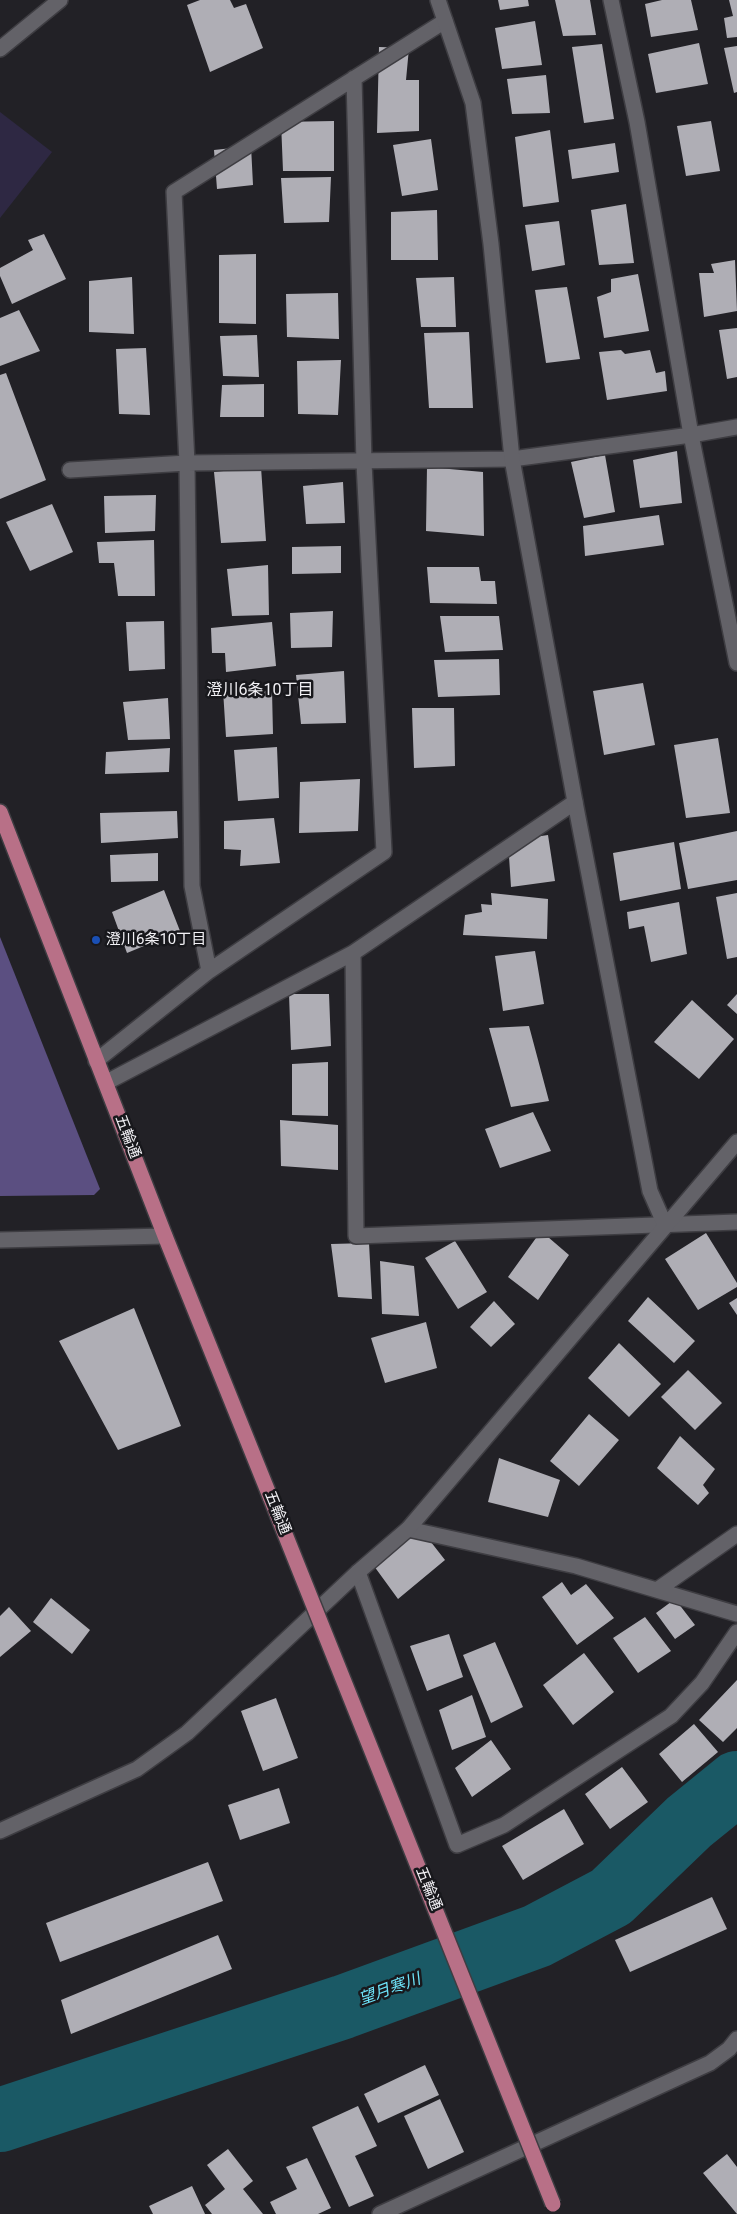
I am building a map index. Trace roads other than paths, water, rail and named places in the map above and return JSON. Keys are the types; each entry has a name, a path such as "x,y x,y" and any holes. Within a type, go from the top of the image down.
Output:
{"main road":[{"name":"五輪通","path":"0,812 96,1061 107,1082 164,1236 555,2209"}],"street":[{"path":"0,49 60,0"},
{"path":"438,0 473,103 491,244 512,459 575,802 650,1191 666,1224"},
{"path":"611,0 638,122 691,435 737,664"},
{"path":"209,971 192,886 187,463 174,192 445,22"},
{"path":"96,1061 209,971 384,852 364,463 354,78"},
{"path":"70,470 187,463 364,463 512,459 691,435 737,426"},
{"path":"107,1082 353,953 575,802"},
{"path":"353,953 356,1236 737,1222"},
{"path":"0,1831 137,1769 187,1733 358,1572 408,1529 737,1142"},
{"path":"0,1240 164,1236"},
{"path":"408,1529 576,1566 737,1614"},
{"path":"658,1590 737,1534"},
{"path":"358,1572 457,1845 504,1825 670,1716 702,1683 737,1632"},
{"path":"380,2214 710,2063 729,2049 737,2039"}],"waterway":[{"name":"望月寒川","path":"0,2120 343,2007 537,1936 611,1897 689,1822 737,1783"}],"place":[{"name":"澄川6条10丁目","path":"96,940"}],"district":[{"name":"澄川6条10丁目","path":"260,691"}]}
